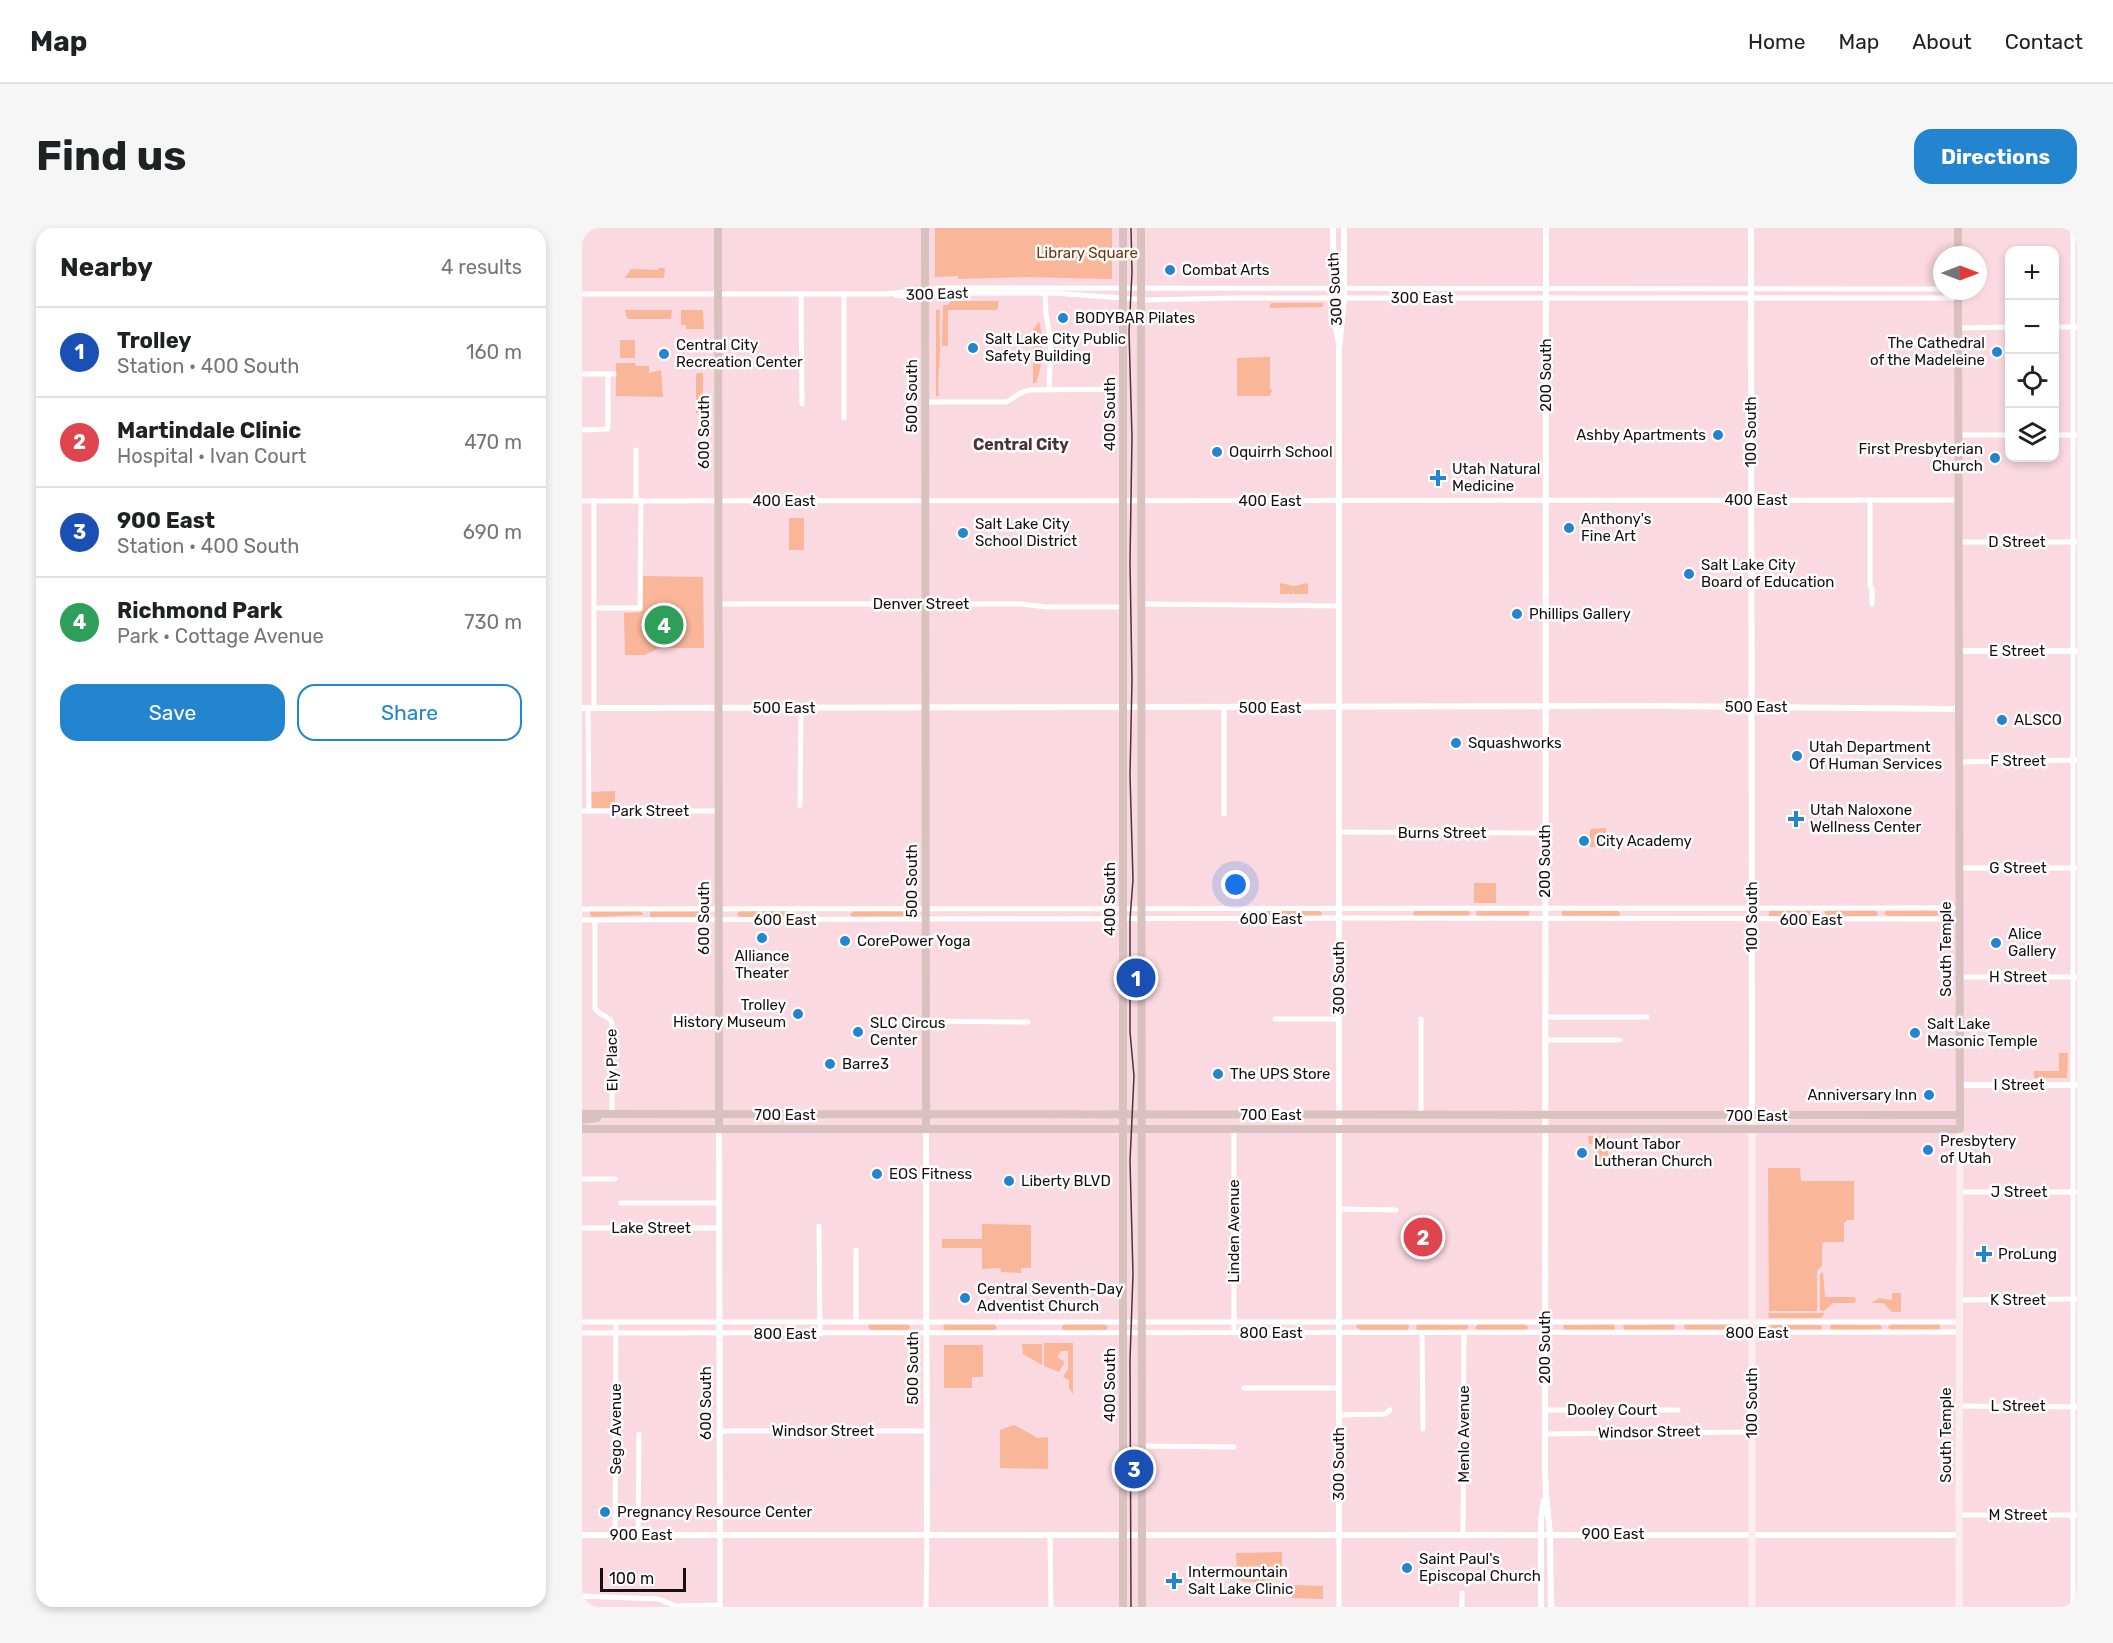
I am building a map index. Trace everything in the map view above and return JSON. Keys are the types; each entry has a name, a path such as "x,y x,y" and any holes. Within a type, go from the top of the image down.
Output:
{"main road":[{"name":"600 South","path":"718,228 719,1129"},
{"name":"500 South","path":"925,228 926,1129"},
{"name":"400 South","path":"1123,228 1123,1607"},
{"name":"400 South","path":"1141,228 1142,1607"},
{"path":"1958,228 1958,246"},
{"name":"South Temple","path":"1958,300 1959,1607"},
{"name":"700 East","path":"582,1114 1960,1115"},
{"path":"582,1120 612,1114"},
{"name":"100 South","path":"1752,1115 1752,1607"},
{"name":"700 East","path":"582,1129 1960,1129"}],"street":[{"name":"300 South","path":"1333,228 1333,298 1339,349"},
{"name":"300 South","path":"1339,1607 1339,349 1344,298 1344,228"},
{"name":"200 South","path":"1546,228 1545,1434 1551,1607"},
{"name":"100 South","path":"1751,228 1752,1115"},
{"path":"2073,228 2075,327 2075,1515 2073,1607"},
{"name":"300 East","path":"582,294 887,294 908,297 926,292 1123,288 1933,289"},
{"name":"300 East","path":"926,292 1045,293 1141,299 1751,298 1933,295"},
{"path":"1045,293 1051,349 1049,389"},
{"path":"801,294 802,404"},
{"path":"844,294 844,418"},
{"path":"1958,328 2005,327"},
{"path":"2059,327 2075,327"},
{"path":"582,374 611,374 608,429 582,429"},
{"path":"926,402 1006,402 1025,391 1123,389"},
{"path":"1958,435 2005,435"},
{"path":"2059,435 2075,435"},
{"path":"594,608 640,608 636,450"},
{"path":"1870,500 1872,604"},
{"name":"400 East","path":"582,501 1958,500"},
{"path":"585,811 594,608 594,501"},
{"name":"D Street","path":"1958,542 2075,542"},
{"name":"Denver Street","path":"718,604 1025,604 1047,607 1124,607"},
{"path":"1141,604 1339,606"},
{"name":"E Street","path":"1958,651 2075,651"},
{"name":"500 East","path":"588,708 1751,706 1958,709"},
{"path":"800,806 801,708"},
{"path":"1224,708 1224,814"},
{"name":"F Street","path":"1959,762 2075,760"},
{"name":"Park Street","path":"585,811 718,811"},
{"name":"Burns Street","path":"1339,832 1545,833"},
{"name":"G Street","path":"1959,868 2075,868"},
{"path":"984,908 984,919"},
{"path":"1027,908 1027,919"},
{"path":"1073,908 1073,919"},
{"path":"1821,908 1821,920"},
{"path":"1882,908 1882,920"},
{"name":"600 East","path":"582,909 1959,908"},
{"path":"793,909 794,920"},
{"path":"841,909 841,920"},
{"path":"1200,909 1200,919"},
{"path":"1254,909 1254,919"},
{"path":"1411,909 1411,918"},
{"path":"1473,909 1473,918"},
{"path":"1623,909 1623,919"},
{"path":"1640,909 1640,919"},
{"path":"1681,909 1681,919"},
{"path":"1704,909 1704,920"},
{"name":"600 East","path":"582,920 1959,919"},
{"name":"Ely Place","path":"595,920 595,1008 598,1013 608,1017 612,1023 612,1114"},
{"name":"H Street","path":"1960,977 2075,977"},
{"path":"1545,1017 1647,1017"},
{"path":"1421,1018 1421,1114"},
{"path":"1275,1019 1339,1019"},
{"path":"926,1021 1028,1022"},
{"path":"1545,1040 1620,1040"},
{"name":"I Street","path":"1960,1085 2075,1085"},
{"name":"Linden Avenue","path":"1234,1128 1234,1333"},
{"name":"600 South","path":"719,1129 720,1606"},
{"name":"500 South","path":"926,1129 926,1607"},
{"path":"582,1179 615,1179"},
{"name":"J Street","path":"1960,1192 2075,1192"},
{"path":"621,1203 720,1203"},
{"path":"1339,1209 1396,1210"},
{"path":"819,1226 820,1334"},
{"name":"Lake Street","path":"582,1228 720,1228"},
{"path":"856,1250 856,1322"},
{"name":"K Street","path":"1960,1300 2075,1299"},
{"name":"800 East","path":"582,1322 1960,1322"},
{"name":"Sego Avenue","path":"615,1535 616,1322"},
{"path":"662,1322 662,1334"},
{"path":"778,1322 778,1334"},
{"path":"865,1322 865,1334"},
{"path":"1002,1322 1002,1334"},
{"path":"1057,1322 1057,1334"},
{"path":"1190,1322 1190,1333"},
{"path":"1281,1322 1281,1333"},
{"path":"1413,1322 1413,1333"},
{"path":"1472,1322 1472,1333"},
{"path":"1620,1322 1620,1333"},
{"path":"1679,1322 1679,1333"},
{"path":"1825,1333 1826,1322"},
{"path":"1886,1322 1886,1332"},
{"name":"800 East","path":"582,1333 1960,1332"},
{"path":"1422,1333 1423,1429"},
{"name":"Menlo Avenue","path":"1463,1534 1464,1333"},
{"path":"1244,1388 1339,1388"},
{"name":"L Street","path":"1960,1406 2075,1407"},
{"path":"1339,1415 1385,1414 1390,1410"},
{"name":"Dooley Court","path":"1545,1410 1678,1410"},
{"name":"Windsor Street","path":"720,1431 927,1431"},
{"name":"Windsor Street","path":"1545,1434 1752,1431"},
{"path":"638,1535 639,1434"},
{"path":"1142,1446 1234,1447"},
{"name":"200 South","path":"1541,1607 1541,1519 1546,1494"},
{"name":"M Street","path":"1960,1515 2075,1515"},
{"name":"900 East","path":"582,1535 1959,1534"},
{"path":"1050,1535 1051,1607"},
{"path":"1462,1593 1462,1607"},
{"path":"582,1596 658,1599 676,1606 720,1606"}],"green space":[{"name":"Library Square","path":"935,228 1112,228 1112,279 935,277"},
{"path":"665,268 664,278 625,278 631,269 658,270"},
{"path":"950,301 999,301 997,310 948,310 948,346 942,346 943,305 948,305"},
{"path":"1271,303 1323,303 1323,307 1269,308"},
{"path":"625,310 672,310 671,319 627,319"},
{"path":"681,310 703,310 704,329 686,329 686,325 681,325"},
{"path":"936,310 940,310 939,396 936,396"},
{"path":"1039,322 1042,353 1036,383 1033,383 1033,329"},
{"path":"620,340 635,340 635,358 620,358"},
{"path":"1270,357 1270,389 1272,390 1270,396 1237,396 1237,358"},
{"path":"616,363 649,366 649,373 661,370 663,397 616,396"},
{"path":"697,373 703,373 703,413 696,413"},
{"path":"789,518 804,518 804,550 789,550"},
{"path":"643,576 703,577 704,648 659,648 645,655 625,655 624,613 643,610"},
{"path":"1280,583 1294,586 1308,583 1308,594 1294,594 1294,589 1293,594 1280,594"},
{"path":"615,791 615,808 591,808 591,792"},
{"path":"1606,828 1606,847 1590,847 1590,829"},
{"path":"1474,883 1496,883 1496,903 1474,903"},
{"path":"650,910 702,911 701,917 650,917"},
{"path":"1263,910 1319,911 1322,913 1321,916 1261,916 1260,913"},
{"path":"1468,910 1470,914 1468,916 1414,916 1413,913 1415,911"},
{"path":"1529,910 1529,916 1478,917 1476,913 1477,911"},
{"path":"1562,910 1618,911 1620,913 1619,916 1562,917"},
{"path":"1769,910 1816,910 1819,914 1817,916 1769,916"},
{"path":"1827,910 1876,910 1878,914 1876,916 1827,917 1824,912"},
{"path":"1887,910 1937,910 1940,913 1937,916 1887,916 1884,913"},
{"path":"590,911 641,911 643,915 591,917"},
{"path":"740,911 788,911 790,914 787,917 740,918 737,914"},
{"path":"854,911 905,911 909,914 906,917 852,917 850,914"},
{"path":"2059,1053 2068,1053 2067,1078 2034,1078 2034,1071 2059,1071"},
{"path":"1588,1136 1608,1136 1608,1165 1597,1165 1597,1145 1589,1144"},
{"path":"1768,1168 1800,1168 1801,1181 1854,1181 1854,1220 1847,1220 1844,1223 1844,1242 1824,1242 1822,1244 1822,1266 1817,1271 1817,1311 1769,1311"},
{"path":"982,1224 1031,1225 1031,1268 1021,1268 1021,1273 1001,1272 1000,1268 982,1269 982,1248 942,1248 942,1239 982,1239"},
{"path":"1823,1272 1825,1297 1854,1297 1857,1300 1853,1303 1833,1303 1821,1311 1820,1274"},
{"path":"1892,1293 1901,1293 1901,1312 1892,1312 1883,1303 1871,1303 1879,1298 1892,1300"},
{"path":"1768,1313 1825,1313 1821,1318 1769,1318"},
{"path":"870,1324 908,1324 910,1328 908,1330 871,1330 868,1327"},
{"path":"945,1324 994,1324 997,1328 994,1330 945,1330 943,1328"},
{"path":"1065,1324 1105,1324 1108,1327 1106,1330 1065,1330 1062,1326"},
{"path":"1358,1324 1406,1324 1409,1326 1408,1330 1360,1330 1356,1327"},
{"path":"1418,1324 1467,1325 1469,1327 1466,1330 1417,1330"},
{"path":"1478,1324 1525,1324 1528,1327 1527,1330 1478,1330 1475,1328"},
{"path":"1614,1324 1615,1330 1565,1330 1563,1327 1564,1325"},
{"path":"1674,1324 1674,1330 1625,1330 1623,1327 1624,1325"},
{"path":"1733,1324 1735,1328 1732,1330 1685,1330 1684,1325"},
{"path":"1832,1324 1880,1325 1882,1328 1880,1330 1831,1330"},
{"path":"1892,1324 1939,1324 1940,1327 1939,1330 1891,1330 1888,1327"},
{"path":"1771,1325 1821,1325 1822,1328 1821,1330 1772,1330"},
{"path":"1044,1343 1073,1343 1073,1394 1069,1388 1069,1380 1063,1377 1068,1369 1068,1351 1061,1351 1057,1357 1065,1362 1059,1372 1044,1366"},
{"path":"1022,1344 1042,1344 1042,1365 1023,1354"},
{"path":"944,1345 983,1345 983,1377 972,1377 972,1388 944,1388"},
{"path":"1014,1425 1038,1438 1048,1437 1048,1469 1000,1468 1000,1430"},
{"path":"1282,1552 1282,1573 1279,1578 1258,1582 1237,1579 1236,1553"},
{"path":"1292,1585 1323,1586 1323,1599 1292,1598"}],"tram line":[{"path":"1131,228 1132,272 1129,332 1132,437 1130,562 1132,680 1130,775 1133,880 1130,919 1130,1032 1134,1076 1130,1161 1133,1274 1130,1360 1131,1607"}],"place":[{"name":"Combat Arts","path":"1170,270"},
{"name":"BODYBAR Pilates","path":"1063,318"},
{"name":"Salt Lake City Public Safety Building","path":"973,348"},
{"name":"The Cathedral of the Madeleine","path":"1997,352"},
{"name":"Central City Recreation Center","path":"664,354"},
{"name":"Ashby Apartments","path":"1718,435"},
{"name":"Oquirrh School","path":"1217,452"},
{"name":"First Presbyterian Church","path":"1995,458"},
{"name":"Utah Natural Medicine","path":"1438,478"},
{"name":"Anthony's Fine Art","path":"1569,528"},
{"name":"Salt Lake City School District","path":"963,533"},
{"name":"Salt Lake City Board of Education","path":"1689,574"},
{"name":"Phillips Gallery","path":"1517,614"},
{"name":"Richmond Park","path":"664,625"},
{"name":"ALSCO","path":"2002,720"},
{"name":"Squashworks","path":"1456,743"},
{"name":"Utah Department Of Human Services","path":"1797,756"},
{"name":"Utah Naloxone Wellness Center","path":"1796,819"},
{"name":"City Academy","path":"1584,841"},
{"name":"Alliance Theater","path":"762,938"},
{"name":"CorePower Yoga","path":"845,941"},
{"name":"Alice Gallery","path":"1996,943"},
{"name":"Trolley","path":"1136,978"},
{"name":"Trolley History Museum","path":"798,1014"},
{"name":"SLC Circus Center","path":"858,1032"},
{"name":"Salt Lake Masonic Temple","path":"1915,1033"},
{"name":"Barre3","path":"830,1064"},
{"name":"The UPS Store","path":"1218,1074"},
{"name":"Anniversary Inn","path":"1929,1095"},
{"name":"Presbytery of Utah","path":"1928,1150"},
{"name":"Mount Tabor Lutheran Church","path":"1582,1153"},
{"name":"EOS Fitness","path":"877,1174"},
{"name":"Liberty BLVD","path":"1009,1181"},
{"name":"Martindale Clinic","path":"1423,1237"},
{"name":"ProLung","path":"1984,1254"},
{"name":"Central Seventh-Day Adventist Church","path":"965,1298"},
{"name":"900 East","path":"1134,1469"},
{"name":"Pregnancy Resource Center","path":"605,1512"},
{"name":"Saint Paul's Episcopal Church","path":"1407,1568"},
{"name":"Intermountain Salt Lake Clinic","path":"1174,1581"}],"district":[{"name":"Central City","path":"1021,444"}]}
